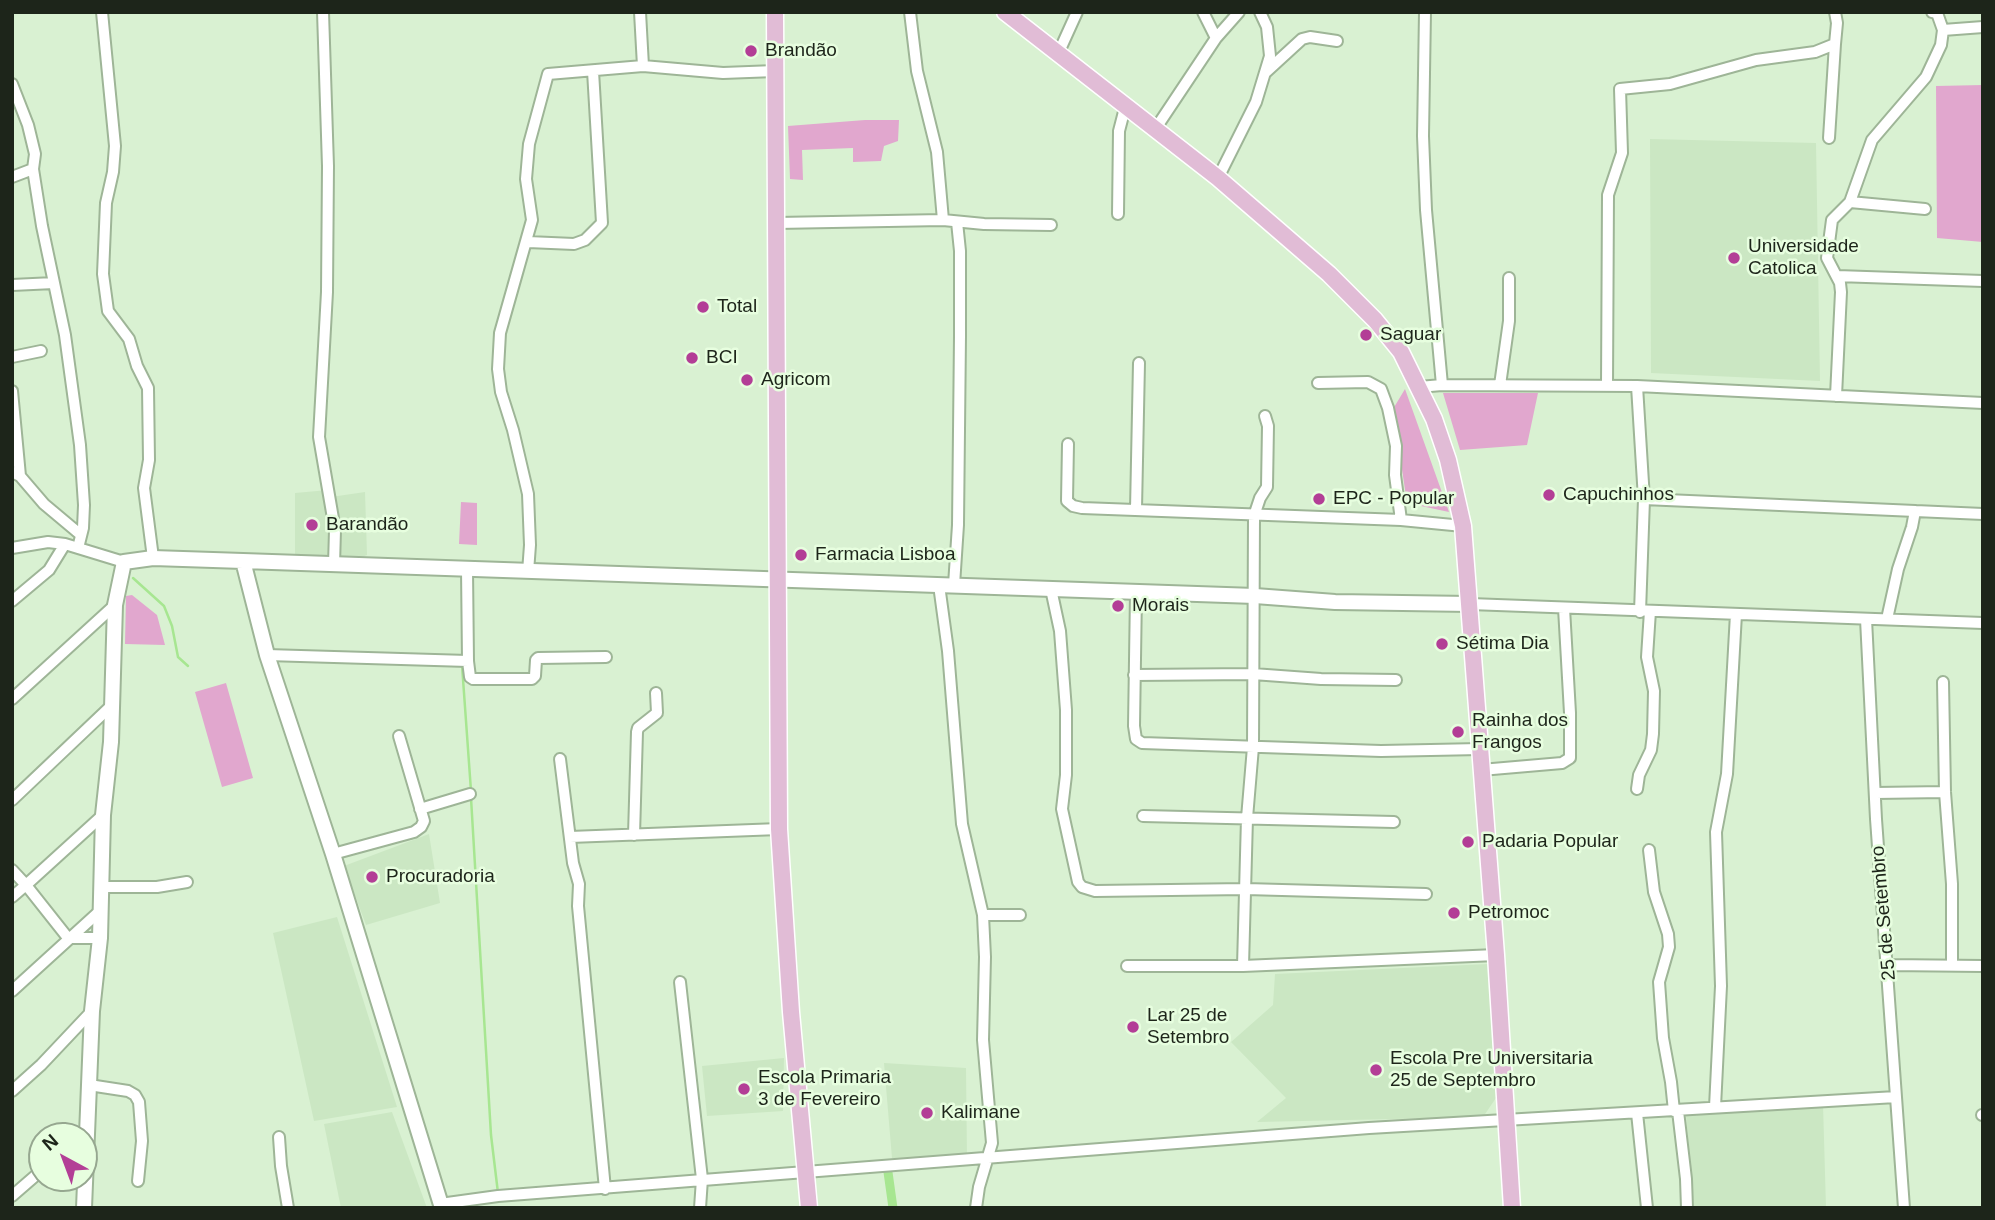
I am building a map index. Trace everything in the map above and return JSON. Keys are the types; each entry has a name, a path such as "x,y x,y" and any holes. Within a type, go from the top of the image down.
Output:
{"main road":[{"path":"775,12 779,829 808,1208"},
{"path":"1005,12 1218,178 1329,274 1375,320 1401,352 1434,419 1448,460 1463,526 1496,955 1512,1208"}],"street":[{"path":"102,12 115,146 113,172 106,202 103,274 108,311 129,338 137,366 148,388 149,460 144,488 153,558"},
{"path":"323,12 328,166 327,292 319,437 335,530 334,565"},
{"path":"640,12 643,66"},
{"path":"910,12 917,71 937,152 943,220"},
{"path":"1058,54 1077,12"},
{"path":"1203,12 1216,38"},
{"path":"1156,128 1216,38 1239,12"},
{"path":"1218,178 1256,102 1264,74 1270,48 1267,27 1260,12"},
{"path":"1425,12 1423,136 1426,210 1442,384"},
{"path":"1829,138 1837,23 1835,12"},
{"path":"1836,396 1841,292 1840,283 1827,258 1829,230 1832,220 1850,202 1872,141 1926,77 1941,45 1943,30 1937,13 1932,12"},
{"path":"1943,30 1983,27"},
{"path":"1264,74 1302,39 1310,37 1337,41"},
{"path":"1607,385 1608,195 1622,153 1620,89 1670,84 1756,60 1808,54 1835,44"},
{"path":"528,572 528,494 501,392 498,369 500,333 528,242 532,220 526,179 527,153 547,77 551,74 643,66 723,73 775,71"},
{"path":"528,242 574,244 585,240 602,223 593,71"},
{"path":"12,85 28,125 35,154 33,169 65,335 80,445 84,505 78,548"},
{"path":"1118,214 1119,131 1126,104"},
{"path":"12,177 33,169"},
{"path":"1850,202 1925,209"},
{"path":"777,223 943,220 1051,225"},
{"path":"954,585 958,525 960,336 960,251 957,222"},
{"path":"1837,276 1983,281"},
{"path":"1500,386 1509,321 1509,278"},
{"path":"12,285 54,284"},
{"path":"12,357 41,351"},
{"path":"1136,509 1139,363"},
{"path":"1318,383 1368,382 1381,389 1396,446 1395,475 1401,520"},
{"path":"1419,387 1442,384 1607,385 1983,402"},
{"path":"1637,386 1644,499 1647,657 1654,691 1651,750 1639,775 1637,789"},
{"path":"12,391 16,474 44,504 81,535"},
{"path":"1243,965 1247,818 1253,747 1254,516 1267,487 1268,426 1265,416"},
{"path":"1068,444 1069,504 1082,508 1401,520 1463,526"},
{"path":"1644,499 1983,514"},
{"path":"1886,619 1915,511"},
{"path":"12,548 48,542 61,550 78,548 124,562 153,558 1983,623"},
{"path":"12,601 49,570 61,550"},
{"path":"243,561 267,654 333,854 441,1206 498,1196 807,1171 1506,1119 1896,1097"},
{"path":"85,1122 100,938 103,815 111,742 115,605 124,562"},
{"path":"467,569 468,662 471,678 532,679 538,658 606,657"},
{"path":"939,585 948,651 962,824 983,915 983,1040 992,1143 979,1187 976,1208"},
{"path":"1051,589 1060,631 1066,710 1066,775 1062,808 1078,882 1082,887 1095,891 1246,889 1426,894"},
{"path":"1136,593 1134,726 1136,739 1142,743 1381,751 1480,749"},
{"path":"12,699 115,605"},
{"path":"1481,770 1562,763 1570,758 1563,608"},
{"path":"1714,1107 1721,986 1716,832 1727,774 1736,614"},
{"name":"25 de Setembro","path":"1866,619 1875,793 1904,1208"},
{"path":"267,654 468,662"},
{"path":"1134,675 1253,674 1321,679 1396,680"},
{"path":"1943,682 1945,792 1951,852 1952,965"},
{"path":"634,835 637,732 638,728 657,713 656,693"},
{"path":"12,800 112,705"},
{"path":"333,854 414,832 421,827 424,821 399,736"},
{"path":"561,759 573,863 579,884 578,906 605,1189"},
{"path":"1875,793 1945,792"},
{"path":"420,809 470,794"},
{"path":"12,897 103,815"},
{"path":"1143,816 1394,822"},
{"path":"570,837 779,829"},
{"path":"1648,850 1657,904 1668,934 1669,947 1659,982 1663,1038 1686,1179 1687,1208"},
{"path":"12,870 68,938"},
{"path":"102,887 157,887 187,882"},
{"path":"12,991 101,910"},
{"path":"983,915 1020,915"},
{"path":"68,938 100,938"},
{"path":"1127,966 1243,965 1496,955"},
{"path":"1888,965 1983,965"},
{"path":"680,982 702,1179 700,1208"},
{"path":"12,1091 41,1065 92,1011"},
{"path":"89,1085 128,1091 135,1095 139,1102 142,1141 138,1181"},
{"path":"1637,1113 1647,1208"},
{"path":"279,1137 288,1208"},
{"path":"12,1196 28,1182"}],"shaded area":[{"path":"1983,85 1983,242 1937,238 1936,86"},
{"path":"899,120 898,141 884,146 881,161 853,162 853,148 802,150 803,180 790,179 788,126"},
{"name":"Universidade Catolica","path":"1650,139 1816,143 1820,381 1651,373"},
{"path":"1405,389 1449,512 1407,503 1393,409"},
{"path":"1443,393 1538,393 1527,445 1460,450"},
{"name":"Barandão","path":"328,490 328,558 295,556 295,493"},
{"path":"365,492 367,555 341,565 331,497"},
{"path":"461,502 477,503 477,545 459,544"},
{"path":"132,595 157,615 165,645 125,644 126,596"},
{"path":"226,683 253,778 222,787 195,692"},
{"path":"429,834 440,903 366,925 344,866"},
{"path":"337,917 397,1107 314,1121 273,933"},
{"name":"Escola Pre Universitaria 25 de Septembro","path":"1488,964 1496,1098 1483,1117 1257,1122 1286,1098 1231,1042 1273,1005 1275,974"},
{"name":"Escola Primaria 3 de Fevereiro","path":"784,1058 783,1111 707,1116 702,1066"},
{"name":"Kalimane","path":"884,1063 966,1068 967,1159 892,1158"},
{"path":"1823,1104 1826,1208 1694,1208 1686,1116"},
{"path":"392,1112 427,1208 341,1208 324,1124"}],"waterway":[{"path":"133,578 164,606 172,626 178,657 188,666"},
{"path":"462,665 471,791"},
{"path":"471,798 491,1135 498,1193"},
{"path":"887,1165 893,1208"}],"place":[{"name":"Brandão","path":"751,51"},
{"name":"Universidade Catolica","path":"1734,258"},
{"name":"Total","path":"703,307"},
{"name":"Saguar","path":"1366,335"},
{"name":"BCI","path":"692,358"},
{"name":"Agricom","path":"747,380"},
{"name":"Capuchinhos","path":"1549,495"},
{"name":"EPC - Popular","path":"1319,499"},
{"name":"Barandão","path":"312,525"},
{"name":"Farmacia Lisboa","path":"801,555"},
{"name":"Morais","path":"1118,606"},
{"name":"Sétima Dia","path":"1442,644"},
{"name":"Rainha dos Frangos","path":"1458,732"},
{"name":"Padaria Popular","path":"1468,842"},
{"name":"Procuradoria","path":"372,877"},
{"name":"Petromoc","path":"1454,913"},
{"name":"Lar 25 de Setembro","path":"1133,1027"},
{"name":"Escola Pre Universitaria 25 de Septembro","path":"1376,1070"},
{"name":"Escola Primaria 3 de Fevereiro","path":"744,1089"},
{"name":"Kalimane","path":"927,1113"}]}
